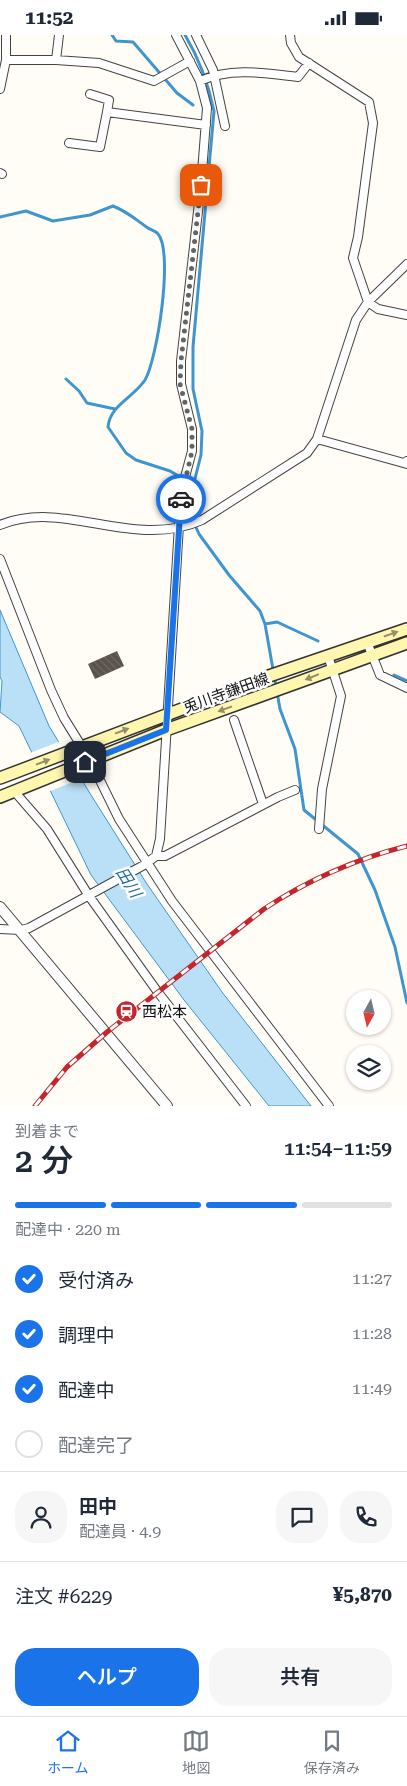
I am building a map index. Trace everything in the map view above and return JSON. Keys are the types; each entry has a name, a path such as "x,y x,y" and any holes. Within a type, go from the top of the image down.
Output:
{"main road":[{"name":"兎川寺鎌田線","path":"3,776 167,713 407,629"},
{"name":"兎川寺鎌田線","path":"0,797 166,730 407,643"}],"street":[{"path":"0,89 6,60 6,35"},
{"path":"56,59 59,35"},
{"path":"0,929 21,930 146,864 156,856 160,839 179,527 183,487 192,451 192,429 180,384 181,361 206,125 206,108 200,81 176,35"},
{"path":"196,35 214,75 225,126"},
{"path":"290,35 291,43 299,57 369,102 373,123 358,237 353,258 368,302 378,309 407,315"},
{"path":"6,60 56,59 99,63 154,81 190,61"},
{"path":"200,81 214,75 255,71 298,77 309,63"},
{"path":"69,143 100,147 109,100 90,94"},
{"path":"107,112 206,125"},
{"path":"0,525 27,516 150,531 188,525 198,521 307,453 318,439 356,320 368,302 407,264"},
{"path":"318,439 407,463 407,461"},
{"path":"0,559 51,690 79,748 146,864 172,901 329,1106"},
{"path":"367,642 380,675 407,688"},
{"path":"319,829 322,789 341,696 328,656"},
{"path":"234,720 263,805"},
{"path":"16,790 47,829 90,895 157,991 246,1106"},
{"path":"156,856 165,856 295,790"},
{"path":"0,907 167,1106"}],"water":[{"name":"田川","path":"0,610 49,726 91,795 147,884 222,992 311,1106 269,1106 184,1000 91,875 19,726 0,712 2,681 0,677"}],"pier":[{"path":"61,741 83,778 48,792 30,753"}],"building":[{"path":"117,651 124,666 95,679 88,664"}],"waterway":[{"path":"112,35 116,41 133,42 177,93 193,105"},
{"path":"185,35 203,72 214,111 193,347 193,389 202,431 201,455 190,498 191,516 199,534 229,575 260,611 265,624 280,709 295,749 304,810 358,854 375,890 395,947 407,1003"},
{"path":"0,217 26,211 53,221 90,215 113,206 158,234 163,245 164,283 159,330 150,369 140,386 117,407 108,427 126,453 136,460 170,471 192,484"},
{"path":"66,379 79,391 87,403 115,409"},
{"path":"265,624 277,622 318,641"},
{"path":"394,675 407,681"}],"railway":[{"path":"35,1106 67,1067 107,1032 264,909 333,871 369,857 407,846"}],"way so far":[{"path":"181,499 181,492 192,451 192,429 180,384 181,361 201,185"}],"place":[{"name":"西松本","path":"126,1012"}],"route":[{"path":"85,762 166,730 181,499"}]}
